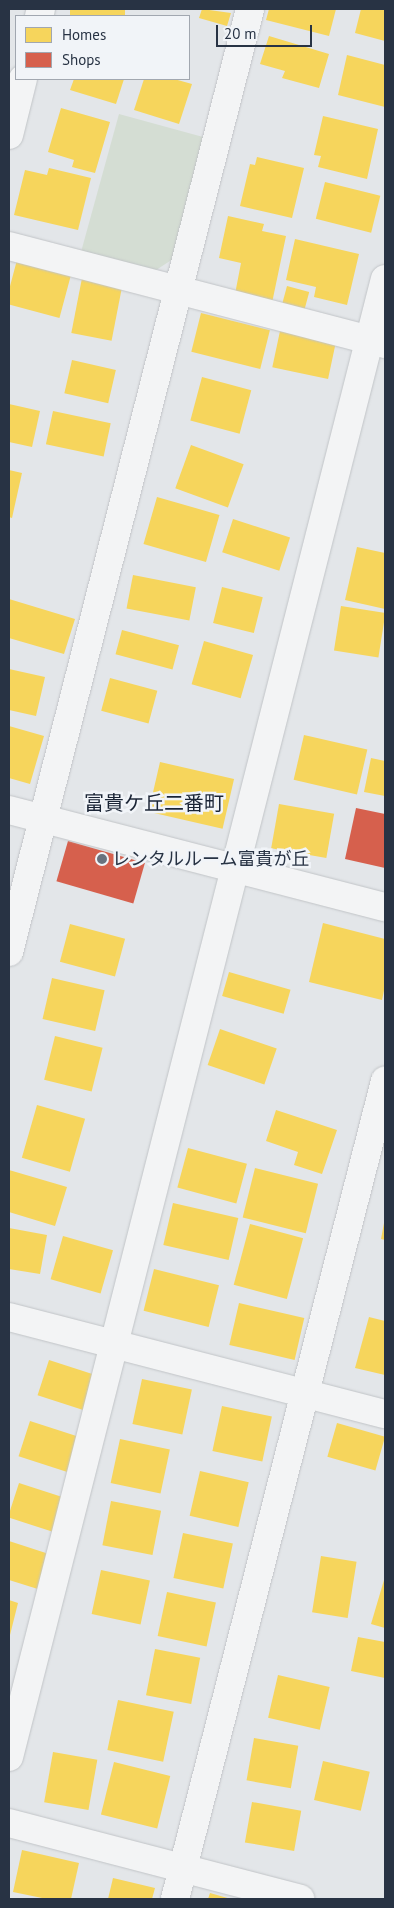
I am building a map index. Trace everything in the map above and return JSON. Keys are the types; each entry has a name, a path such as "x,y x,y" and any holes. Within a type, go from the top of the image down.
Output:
{"street":[{"path":"9,952 250,9"},
{"path":"9,135 23,80"},
{"path":"9,246 377,342"},
{"path":"9,1757 234,869 377,342 385,279"},
{"path":"9,810 385,907"},
{"path":"175,1899 385,1081"},
{"path":"9,1317 114,1342 385,1414"},
{"path":"9,1823 300,1899"}],"shaded area":[{"path":"119,114 203,137 173,259 153,272 81,252"}],"building: Homes":[{"path":"70,9 125,9 125,15 70,15"},
{"path":"202,9 231,13 227,26 199,18"},
{"path":"269,9 336,9 329,36 266,20"},
{"path":"361,9 385,9 385,41 355,33"},
{"path":"269,36 329,54 319,88 282,78 285,71 260,64"},
{"path":"347,55 385,65 385,107 338,95"},
{"path":"74,80 124,80 116,104 70,90"},
{"path":"144,80 178,80 192,84 179,124 134,110"},
{"path":"61,108 110,122 95,173 72,167 74,160 48,152"},
{"path":"323,116 378,129 367,179 318,167 321,156 314,155"},
{"path":"257,157 304,168 292,218 240,206 250,164 255,165"},
{"path":"49,168 91,178 78,230 14,215 25,170 47,175"},
{"path":"325,182 380,196 371,233 316,219"},
{"path":"228,216 264,224 262,231 286,236 272,303 235,294 241,263 219,258"},
{"path":"295,239 359,254 347,305 314,297 316,287 286,280"},
{"path":"17,260 71,274 59,318 9,304 9,290"},
{"path":"82,278 122,286 112,341 71,333"},
{"path":"287,286 309,292 304,313 281,307"},
{"path":"201,313 270,330 260,369 191,352"},
{"path":"280,331 336,343 328,379 272,367"},
{"path":"72,360 116,370 108,403 64,393"},
{"path":"202,377 251,390 240,434 190,420"},
{"path":"9,404 40,411 32,447 9,442"},
{"path":"53,411 111,423 104,457 46,444"},
{"path":"191,445 244,464 228,507 175,488"},
{"path":"9,470 22,473 12,518 9,517"},
{"path":"157,497 219,515 206,562 143,544"},
{"path":"233,519 290,538 279,571 222,552"},
{"path":"357,547 385,553 385,609 345,600"},
{"path":"133,575 196,587 189,621 127,608"},
{"path":"222,587 263,597 254,633 213,623"},
{"path":"9,599 75,619 64,654 9,638"},
{"path":"341,606 385,613 378,657 334,650"},
{"path":"122,630 179,645 173,669 116,654"},
{"path":"204,641 253,655 241,698 192,684"},
{"path":"9,669 45,677 36,716 9,710"},
{"path":"110,678 157,691 149,724 101,711"},
{"path":"9,726 44,736 30,784 9,778"},
{"path":"304,735 367,750 357,794 294,780"},
{"path":"371,758 385,761 385,796 364,792"},
{"path":"160,762 234,779 223,829 149,812"},
{"path":"279,804 334,814 326,858 271,848"},
{"path":"323,923 385,939 385,986 382,1000 309,982"},
{"path":"70,924 125,939 115,976 60,962"},
{"path":"229,972 291,990 284,1014 222,996"},
{"path":"52,978 105,990 95,1031 43,1019"},
{"path":"220,1029 277,1049 264,1084 208,1065"},
{"path":"55,1036 103,1048 92,1092 44,1080"},
{"path":"37,1105 85,1119 70,1172 22,1158"},
{"path":"276,1110 337,1130 322,1174 294,1165 298,1152 266,1141"},
{"path":"188,1148 247,1164 236,1203 177,1188"},
{"path":"255,1168 318,1184 306,1233 243,1217"},
{"path":"9,1170 67,1187 55,1226 9,1212"},
{"path":"173,1203 238,1218 229,1260 163,1245"},
{"path":"385,1223 385,1240 381,1239"},
{"path":"250,1224 303,1238 287,1299 234,1285"},
{"path":"9,1228 47,1235 40,1274 9,1269"},
{"path":"63,1236 113,1250 101,1294 51,1279"},
{"path":"154,1269 219,1285 209,1327 144,1311"},
{"path":"239,1303 304,1318 295,1360 229,1345"},
{"path":"369,1317 385,1321 385,1375 355,1368"},
{"path":"49,1360 98,1376 87,1411 38,1395"},
{"path":"142,1379 192,1390 182,1435 132,1424"},
{"path":"222,1406 272,1417 262,1462 212,1451"},
{"path":"30,1421 79,1437 68,1472 19,1456"},
{"path":"337,1423 385,1437 375,1470 327,1457"},
{"path":"120,1439 170,1450 161,1494 111,1483"},
{"path":"200,1471 249,1482 238,1527 190,1516"},
{"path":"19,1483 68,1499 57,1533 9,1518"},
{"path":"111,1501 161,1511 152,1555 102,1545"},
{"path":"183,1533 233,1544 223,1589 173,1578"},
{"path":"9,1541 52,1555 41,1590 9,1580"},
{"path":"321,1556 357,1562 348,1618 312,1612"},
{"path":"101,1570 150,1580 141,1624 92,1614"},
{"path":"385,1580 385,1628 371,1624"},
{"path":"167,1592 216,1602 207,1646 158,1636"},
{"path":"9,1600 18,1603 9,1639"},
{"path":"358,1637 385,1642 385,1678 351,1671"},
{"path":"155,1649 200,1658 191,1704 146,1695"},
{"path":"278,1675 330,1687 320,1730 268,1718"},
{"path":"118,1700 174,1712 163,1762 107,1750"},
{"path":"254,1738 298,1746 291,1788 247,1780"},
{"path":"53,1752 97,1760 88,1810 44,1802"},
{"path":"323,1761 370,1772 361,1811 314,1800"},
{"path":"114,1762 170,1776 157,1828 101,1814"},
{"path":"252,1802 301,1811 294,1851 245,1842"},
{"path":"22,1850 79,1863 71,1899 47,1899 13,1892"},
{"path":"113,1878 155,1888 152,1899 108,1899"},
{"path":"210,1893 231,1899 208,1899"}],"building: Shops":[{"path":"356,808 385,814 385,868 345,859"},
{"path":"68,841 145,863 133,903 56,881"}],"place":[{"name":"レンタルルーム富貴が丘","path":"102,859"}],"district":[{"name":"富貴ケ丘二番町","path":"154,803"}]}
